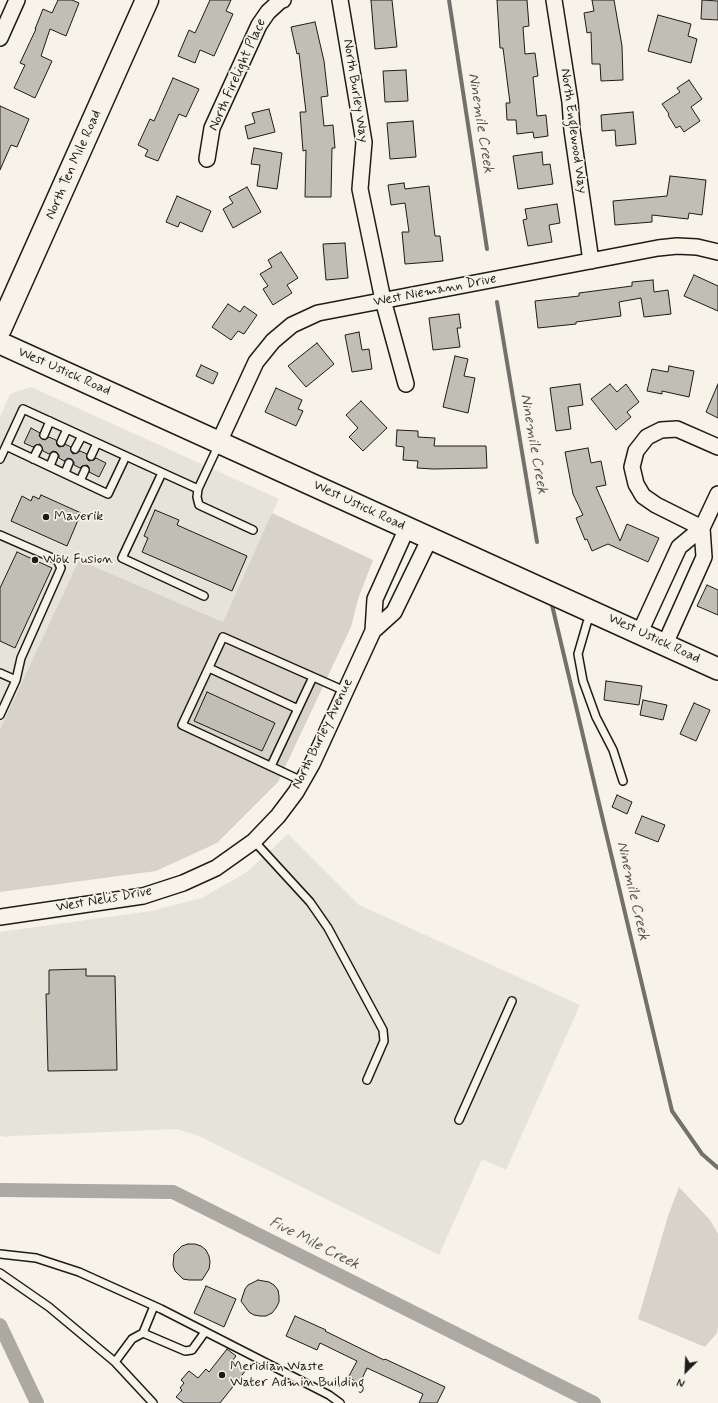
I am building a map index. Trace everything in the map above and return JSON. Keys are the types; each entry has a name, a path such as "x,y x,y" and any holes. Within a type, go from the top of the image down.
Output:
{"main road":[{"name":"North Ten Mile Road","path":"0,329 147,0"},
{"name":"West Ustick Road","path":"0,343 640,632 718,669"}],"street":[{"path":"0,38 17,0"},
{"name":"North Firelight Place","path":"207,159 212,128 259,25 268,12 283,0"},
{"name":"North Burley Way","path":"340,0 364,142 360,189 383,300 406,384"},
{"name":"North Englewood Way","path":"554,0 592,261"},
{"name":"West Niemann Drive","path":"219,442 256,362 273,341 292,325 318,313 658,248 677,246 697,247 718,252"},
{"path":"702,528 656,505 643,496 636,484 632,467 636,451 647,437 661,430 677,429 718,447"},
{"path":"640,632 679,547 702,528 718,494"},
{"name":"North Burley Avenue","path":"259,836 278,816 312,764 373,630 375,599 407,528"},
{"path":"665,644 704,558 702,528"},
{"name":"North Burley Avenue","path":"373,630 394,612 430,538"},
{"name":"West Nelis Drive","path":"0,917 143,896 183,883 216,868 259,836"}],"lane":[{"path":"0,459 23,409 198,489"},
{"path":"44,435 50,421"},
{"path":"61,442 67,429"},
{"path":"76,449 82,436"},
{"path":"219,442 198,489 197,497 199,505 253,530"},
{"path":"91,456 97,443"},
{"path":"6,446 108,494 126,456"},
{"path":"33,458 38,449"},
{"path":"50,466 54,456"},
{"path":"65,473 69,463"},
{"path":"80,481 85,470"},
{"path":"162,473 122,558 204,596"},
{"path":"0,535 56,560 61,568 21,658 16,680 0,715"},
{"path":"592,611 586,623 578,654 583,682 596,717 613,750 623,781"},
{"path":"302,781 182,725 208,668 223,637 345,691"},
{"path":"208,668 298,709"},
{"path":"0,673 16,680"},
{"path":"270,766 313,677"},
{"path":"259,836 310,902 328,928 383,1030 384,1041 367,1080"},
{"path":"458,1120 512,1001"},
{"path":"0,1254 36,1258 79,1272 154,1306 329,1395 340,1403"},
{"path":"0,1274 49,1307 115,1362 153,1403"},
{"path":"115,1362 132,1339 143,1333 154,1306"},
{"path":"143,1333 185,1351 192,1350 205,1332"}],"shaded area":[{"path":"31,387 279,499 223,622 79,560 0,729 0,417 10,394"},
{"path":"272,513 373,560 358,599 351,627 278,782 217,843 156,871 0,892 0,729 79,560 223,622"},
{"path":"288,834 359,905 580,1005 506,1170 482,1159 439,1255 199,1136 177,1129 4,1137 0,1135 0,932 151,911 202,898 247,872"},
{"path":"679,1187 710,1220 718,1234 718,1327 717,1333 705,1347 638,1319 668,1216"}],"building":[{"path":"58,0 72,0 79,3 66,36 50,29 41,56 52,61 35,98 14,88 25,65 20,63 36,29 43,9 52,13"},
{"path":"210,0 231,0 226,11 233,14 214,56 200,50 195,63 178,56 189,30 195,33"},
{"path":"371,0 392,0 397,47 375,49"},
{"path":"497,0 527,0 529,26 523,27 525,54 535,53 538,76 533,77 537,116 546,115 548,136 534,138 533,132 517,134 516,120 507,120 506,103 510,103 503,48 500,48"},
{"path":"592,0 614,0 622,46 623,80 601,81 600,64 592,64 591,32 587,33 584,13 594,11"},
{"path":"702,0 718,1 718,20 701,19"},
{"path":"658,15 691,24 688,36 697,39 691,63 648,51"},
{"path":"315,22 324,61 328,96 321,97 324,126 333,125 335,148 332,148 331,197 305,197 306,150 303,151 300,112 306,112 299,53 297,54 291,27"},
{"path":"406,70 408,101 385,102 383,71"},
{"path":"173,78 199,89 186,117 179,114 158,161 145,156 148,150 138,145 150,119 154,121"},
{"path":"689,80 702,99 691,107 700,121 684,132 680,126 676,128 662,104 680,92 677,88"},
{"path":"0,106 29,119 17,147 11,145 0,170"},
{"path":"269,109 275,132 248,139 245,126 255,123 252,113"},
{"path":"633,112 636,144 616,146 615,130 602,131 601,115"},
{"path":"413,121 416,157 390,159 387,123"},
{"path":"254,148 282,153 277,189 257,186 260,165 251,164"},
{"path":"542,152 543,165 550,164 553,184 518,189 513,156"},
{"path":"670,176 706,180 702,215 689,213 688,219 652,215 652,222 615,225 613,201 667,196"},
{"path":"404,183 405,189 429,186 435,236 440,236 443,261 405,264 402,232 409,232 405,203 391,205 388,185"},
{"path":"247,187 261,212 233,228 223,209 233,203 229,197"},
{"path":"177,196 211,211 202,232 180,222 178,227 166,222"},
{"path":"557,204 560,223 549,225 552,242 528,246 523,220 527,219 525,209"},
{"path":"345,243 348,278 326,280 323,244"},
{"path":"281,252 298,278 287,285 292,293 273,305 263,289 268,286 260,274 272,267 268,260"},
{"path":"694,275 718,286 718,311 684,296"},
{"path":"653,280 654,292 668,290 671,314 644,317 641,298 619,302 621,316 576,322 576,324 538,328 535,301 579,296 579,293 632,286 632,282"},
{"path":"228,304 240,312 244,306 257,315 244,334 238,331 231,340 212,327"},
{"path":"459,314 461,328 457,328 460,347 433,350 429,318"},
{"path":"359,332 362,350 369,349 372,369 352,372 345,335"},
{"path":"317,343 334,364 306,387 288,366"},
{"path":"455,356 468,359 464,376 475,378 468,413 443,407"},
{"path":"201,365 218,373 213,384 196,376"},
{"path":"669,366 694,371 689,397 662,391 662,394 647,391 652,369 668,372"},
{"path":"580,384 583,405 568,407 571,429 556,431 550,388"},
{"path":"610,384 617,392 626,384 639,402 627,412 631,417 616,430 591,399"},
{"path":"718,384 718,418 706,412"},
{"path":"276,388 302,400 298,409 303,411 296,426 265,412"},
{"path":"361,401 387,428 363,451 349,437 358,428 346,415"},
{"name":"Maverik","path":"31,428 40,433 39,436 42,439 45,440 49,437 56,440 59,447 64,446 65,444 71,447 73,454 80,451 87,454 87,459 89,461 96,458 106,463 99,477 89,472 89,467 87,465 80,468 74,465 74,462 71,459 68,458 64,461 59,458 59,455 56,452 53,451 49,454 43,451 40,444 33,447 24,443"},
{"path":"397,430 418,431 418,437 435,438 434,446 486,446 487,468 417,468 418,461 403,460 404,447 396,446"},
{"path":"588,448 591,463 601,461 606,485 596,487 620,541 627,524 659,538 648,562 608,544 592,551 587,539 585,540 576,518 583,515 573,494 565,452"},
{"name":"Maverik","path":"41,495 81,513 67,546 11,521 22,496 31,501 33,496 39,499"},
{"path":"155,510 179,520 177,525 247,556 232,591 142,552 148,538 144,536"},
{"path":"17,552 52,568 15,648 0,641 0,588"},
{"path":"707,585 718,590 718,615 697,606"},
{"path":"606,681 642,686 639,705 604,700"},
{"path":"207,692 275,723 262,751 194,721"},
{"path":"643,700 667,705 663,720 640,715"},
{"path":"694,703 710,710 696,741 680,734"},
{"path":"617,795 632,802 627,814 612,807"},
{"path":"642,816 665,825 658,842 635,833"},
{"path":"86,969 86,976 115,976 117,1070 48,1071 46,994 49,994 49,970"},
{"path":"188,1244 201,1246 206,1250 209,1256 209,1269 202,1280 183,1279 175,1271 173,1265 174,1254 182,1246"},
{"path":"258,1280 269,1282 278,1290 279,1302 272,1313 266,1316 254,1315 249,1312 241,1301 248,1285"},
{"path":"206,1286 236,1299 224,1327 194,1313"},
{"path":"295,1316 384,1360 385,1359 445,1387 437,1403 419,1403 423,1394 367,1368 360,1383 348,1378 357,1361 320,1343 317,1350 286,1336"},
{"name":"Meridian Waste Water Admin Building","path":"227,1349 236,1356 233,1360 246,1370 220,1403 184,1403 176,1397 182,1390 180,1388 184,1383 181,1380 189,1371 198,1378 206,1369 209,1372"}],"waterway":[{"name":"Ninemile Creek","path":"449,0 487,249"},
{"name":"Ninemile Creek","path":"497,302 537,542"},
{"name":"Ninemile Creek","path":"552,605 672,1111 702,1154 718,1168"},
{"name":"Five Mile Creek","path":"0,1190 173,1192 594,1403"},
{"path":"0,1325 37,1403"}],"place":[{"name":"Maverik","path":"46,517"},
{"name":"Wok Fusion","path":"35,560"},
{"name":"Meridian Waste Water Admin Building","path":"222,1375"}]}
